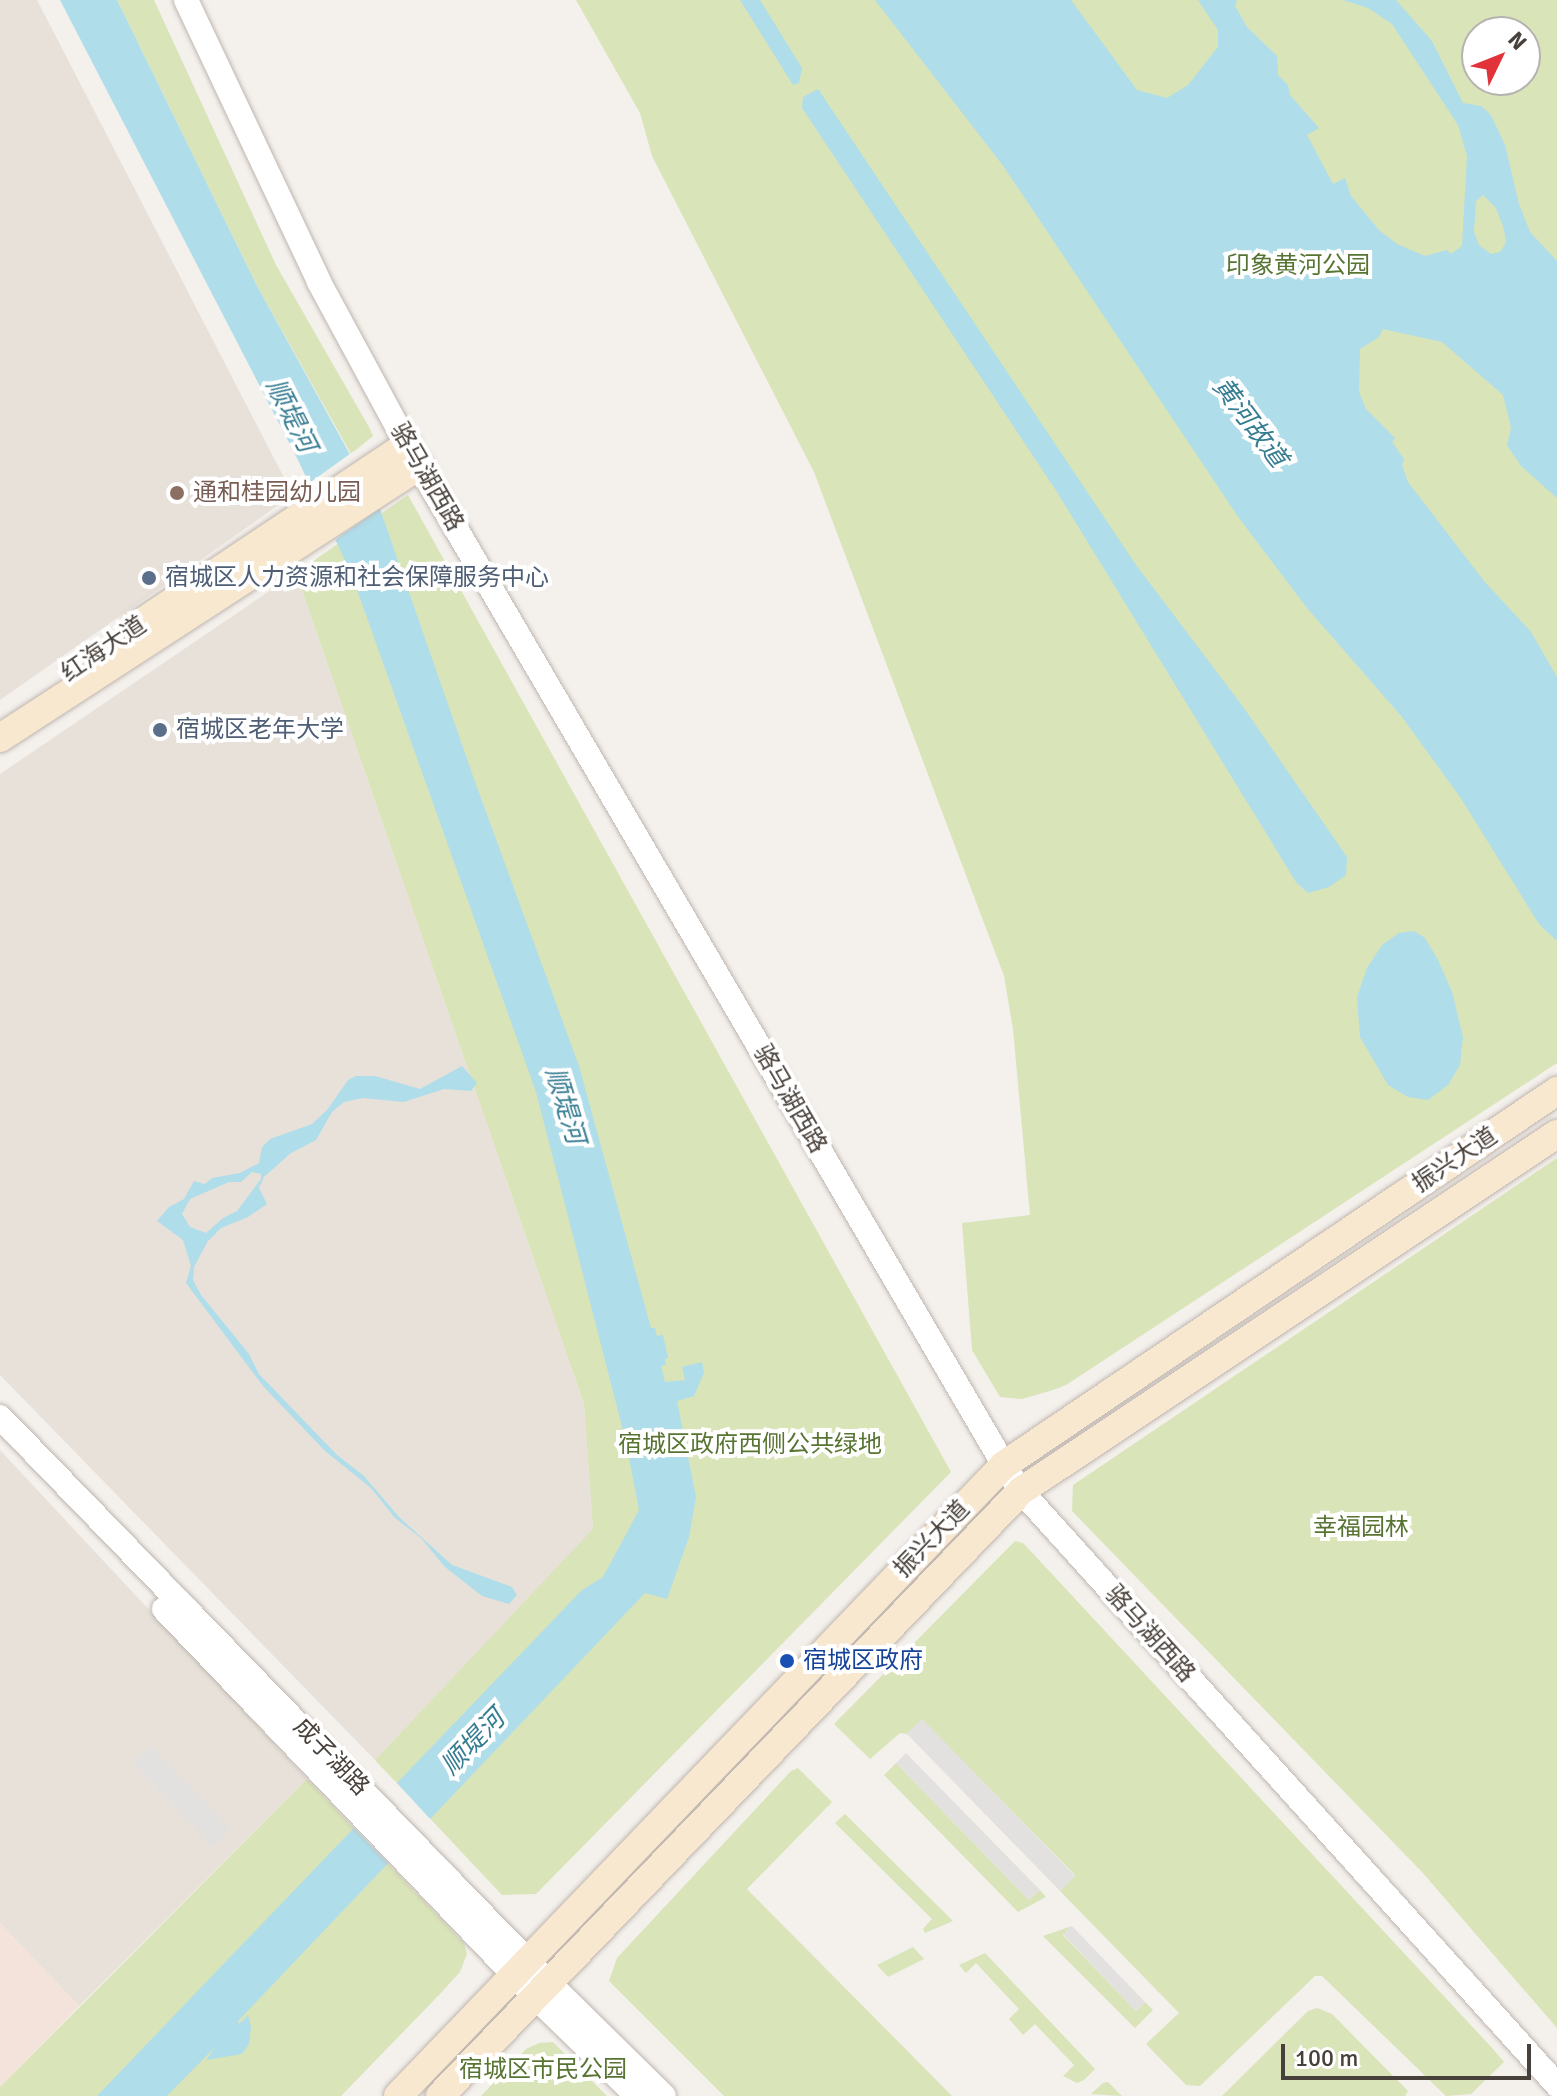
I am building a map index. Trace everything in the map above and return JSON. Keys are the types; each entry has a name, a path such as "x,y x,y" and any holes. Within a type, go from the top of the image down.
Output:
{"main road":[{"path":"281,542 413,455"},
{"name":"红海大道","path":"0,718 281,542"},
{"name":"红海大道","path":"0,738 281,542"},
{"name":"振兴大道","path":"398,2096 1004,1465 1557,1091"},
{"name":"振兴大道","path":"440,2096 1021,1491 1557,1134"}],"street":[{"name":"骆马湖西路","path":"186,0 319,282 413,455 1021,1491 1557,2085"},
{"name":"成子湖路","path":"0,1417 354,1794"},
{"name":"成子湖路","path":"0,1436 441,1884 637,2096"},
{"name":"成子湖路","path":"542,1990 664,2096"}],"shaded area":[{"path":"0,0 37,0 293,495 0,700"},
{"path":"296,573 584,1404 593,1530 375,1760 0,1375 0,774"},
{"path":"0,1450 307,1779 79,2006 0,1923"},
{"path":"922,1719 1075,1876 1060,1891 907,1734"},
{"path":"151,1746 231,1830 213,1847 133,1763"},
{"path":"906,1753 1040,1890 1029,1900 896,1763"},
{"path":"0,1923 79,2006 0,2087"},
{"path":"1072,1926 1145,2002 1136,2011 1063,1934"}],"green space":[{"path":"117,0 154,0 276,265 370,429 373,436 351,454 256,284"},
{"name":"印象黄河公园","path":"576,0 1557,0 1557,1063 1066,1385 1053,1390 1022,1399 1000,1397 972,1350 962,1223 1030,1215 1013,1029 1004,976 814,472 652,156 640,113"},
{"name":"宿城区政府西侧公共绿地","path":"408,495 951,1472 536,1894 502,1895 375,1760 593,1529 584,1404 296,573"},
{"name":"幸福园林","path":"1557,1158 1557,2028 1422,1872 1072,1511 1073,1485"},
{"path":"1015,1541 1023,1543 1039,1560 1504,2062 1471,2094 1446,2096 1322,1976 1315,1976 1200,2086 1186,2085 1146,2044 1179,2013 1060,1891 1075,1875 922,1720 907,1734 900,1733 870,1759 834,1724"},
{"path":"896,1763 1029,1900 1040,1890 1046,1897 1018,1912 884,1775"},
{"path":"798,1768 832,1802 747,1889 952,2096 724,2096 609,1981 617,1958 791,1771"},
{"path":"307,1779 464,1943 467,1954 460,1972 438,1996 341,2096 0,2096 0,2087"},
{"path":"845,1814 953,1921 925,1933 923,1929 932,1919 835,1823"},
{"path":"1072,1926 1063,1935 1136,2011 1145,2002 1153,2010 1135,2028 1043,1936"},
{"path":"913,1947 924,1959 888,1977 877,1965"},
{"path":"985,1953 1095,2069 1084,2080 1077,2083 1063,2076 1074,2065 1035,2024 1023,2035 1009,2019 1019,2009 976,1963 966,1973 959,1965"},
{"path":"1317,2008 1332,2014 1408,2091 1405,2096 1222,2096 1308,2011"},
{"name":"宿城区市民公园","path":"553,2042 607,2096 481,2096 526,2049 539,2043"},
{"path":"1108,2082 1122,2096 1091,2094 1103,2083"}],"water":[{"name":"顺堤河","path":"60,0 117,0 256,284 380,509 579,1066 651,1328 655,1328 657,1336 663,1335 668,1358 665,1359 666,1365 661,1366 665,1382 685,1380 682,1367 702,1362 704,1373 694,1396 677,1401 696,1497 689,1537 667,1599 645,1593 238,2021 239,2024 248,2015 251,2027 249,2044 242,2054 206,2060 215,2047 167,2096 97,2096 582,1590 603,1577 639,1510 626,1442 536,1092 351,573 297,458"},
{"path":"740,0 760,0 802,68 799,83 793,85"},
{"name":"黄河故道","path":"875,0 1071,0 1137,90 1167,98 1188,85 1218,47 1218,30 1198,0 1237,0 1235,6 1247,27 1277,56 1278,75 1288,85 1290,95 1319,128 1307,135 1333,184 1345,178 1351,196 1379,230 1397,244 1425,256 1447,250 1451,254 1462,246 1467,156 1458,125 1392,24 1368,8 1343,0 1396,0 1432,41 1463,103 1481,106 1491,115 1505,145 1519,204 1530,232 1557,261 1557,498 1521,466 1507,445 1511,428 1503,395 1442,342 1383,329 1379,337 1360,349 1359,392 1366,409 1395,438 1392,442 1404,459 1402,465 1408,482 1484,581 1531,632 1557,677 1557,941 1539,924 1460,797 1402,717 1307,608 1239,518 1004,167","holes":["1483,195 1496,208 1506,243 1500,252 1491,254 1479,245 1474,232 1476,201"]},
{"path":"818,89 1136,565 1241,704 1347,857 1346,875 1329,887 1308,893 1296,882 1057,492 802,108 803,97"},
{"path":"1414,931 1425,938 1438,960 1452,992 1463,1037 1460,1065 1448,1085 1428,1100 1408,1097 1388,1085 1360,1037 1357,997 1367,968 1382,945 1399,933"},
{"path":"462,1066 477,1083 471,1091 444,1089 404,1102 363,1098 344,1102 332,1112 316,1140 291,1153 264,1177 259,1188 267,1204 248,1217 221,1228 208,1241 194,1267 193,1280 201,1295 249,1354 259,1374 337,1455 364,1476 399,1517 452,1565 512,1587 517,1595 509,1604 482,1596 445,1567 421,1538 395,1518 371,1488 325,1451 263,1386 186,1283 191,1266 183,1240 157,1221 169,1207 184,1199 194,1181 205,1184 212,1178 240,1173 259,1163 262,1147 270,1139 312,1124 327,1110 348,1080 356,1076 375,1076 420,1089","holes":["252,1172 261,1174 261,1179 237,1211 206,1233 190,1227 182,1214 190,1199 229,1182 241,1182"]}],"pier":[{"path":"354,451 383,506 332,542 305,486"},
{"path":"394,1780 434,1823 392,1867 351,1825"}],"place":[{"name":"通和桂园幼儿园","path":"177,493"},
{"name":"宿城区人力资源和社会保障服务中心","path":"149,578"},
{"name":"宿城区老年大学","path":"160,730"},
{"name":"宿城区政府","path":"787,1661"}]}
